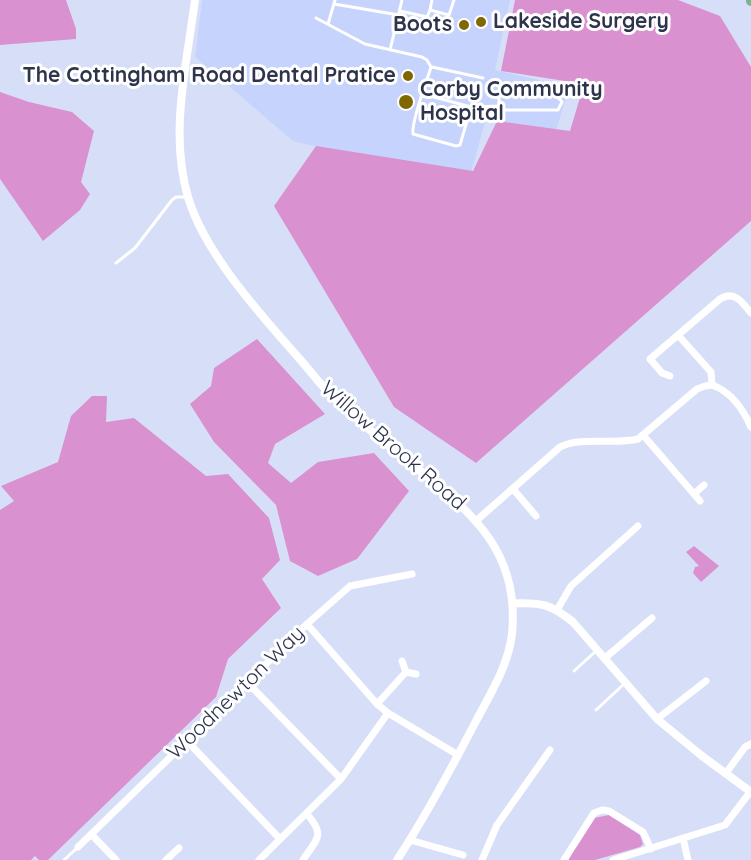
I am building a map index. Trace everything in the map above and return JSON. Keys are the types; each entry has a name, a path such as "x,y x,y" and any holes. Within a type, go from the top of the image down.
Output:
{"street":[{"name":"Willow Brook Road","path":"195,0 180,115 180,161 188,198 202,231 270,326 333,397 477,520 491,540 502,562 512,603 512,633 504,668 459,755 397,860"},
{"path":"670,376 662,373 650,358 725,296 737,297 751,313"},
{"path":"678,334 711,372 712,386"},
{"path":"477,520 566,444 629,441 643,435 697,389 705,386 723,390 731,396 751,427"},
{"path":"643,435 700,501"},
{"path":"694,494 704,485"},
{"path":"513,489 536,516"},
{"path":"557,609 571,586 638,526"},
{"name":"Woodnewton Way","path":"78,847 307,624 350,586 412,574"},
{"path":"512,603 540,603 557,609 573,622 657,719 702,756 751,791 725,825 613,860"},
{"path":"605,658 652,618"},
{"path":"307,624 377,704 388,713 459,755"},
{"path":"402,662 406,672"},
{"path":"377,704 406,672"},
{"path":"406,672 416,674"},
{"path":"657,719 706,681"},
{"path":"248,682 341,779"},
{"path":"259,860 341,779 388,713"},
{"path":"187,741 280,839"},
{"path":"726,773 745,747 751,744"},
{"path":"482,860 497,825 550,750"},
{"path":"564,860 594,813 602,810 609,811 644,832 651,849"},
{"path":"303,860 319,836 318,826 307,814"},
{"path":"91,834 116,860"},
{"path":"682,838 688,860"},
{"path":"410,840 463,855"},
{"path":"166,860 179,848"}],"lane":[{"path":"390,50 402,0"},
{"path":"328,24 334,2 427,17 432,0"},
{"path":"430,10 449,15 454,0"},
{"path":"316,18 365,44 422,57 431,66 483,78"},
{"path":"431,66 412,130 413,134 456,146 460,145 471,107"},
{"path":"423,94 471,107 499,106 506,110 558,110 562,102 558,96 502,89 499,106"},
{"path":"116,262 135,248 176,196 188,198"},
{"path":"574,671 597,650"},
{"path":"596,710 626,683"},
{"path":"64,860 78,847"}],"shaded area":[{"path":"0,0 66,0 76,29 76,39 0,45"},
{"name":"Corby Community Hospital","path":"202,0 510,0 495,70 569,87 555,134 486,118 468,184 293,141 195,57"},
{"path":"515,0 678,0 720,16 751,67 751,221 476,463 394,407 274,206 316,146 473,171 497,121 570,131 584,84 501,71"},
{"path":"0,92 29,102 72,112 94,131 81,182 90,194 80,210 43,241 0,179"},
{"path":"257,339 325,414 275,444 268,463 291,483 318,462 374,453 409,491 357,559 318,576 290,561 276,505 214,442 190,404 211,386 214,368"},
{"path":"92,396 107,396 106,422 134,418 206,476 228,474 269,518 280,560 262,579 281,608 228,659 216,697 48,860 39,860 35,856 31,860 0,860 0,510 14,501 1,486 58,462 71,416"},
{"path":"694,546 719,566 701,582 693,573 695,567 699,566 686,552"},
{"path":"609,815 640,835 643,844 640,847 595,860 569,860 594,818"}],"place":[{"name":"Lakeside Surgery","path":"481,22"},
{"name":"Boots","path":"464,25"},
{"name":"The Cottingham Road Dental Pratice","path":"408,76"},
{"name":"Corby Community Hospital","path":"406,102"}]}
